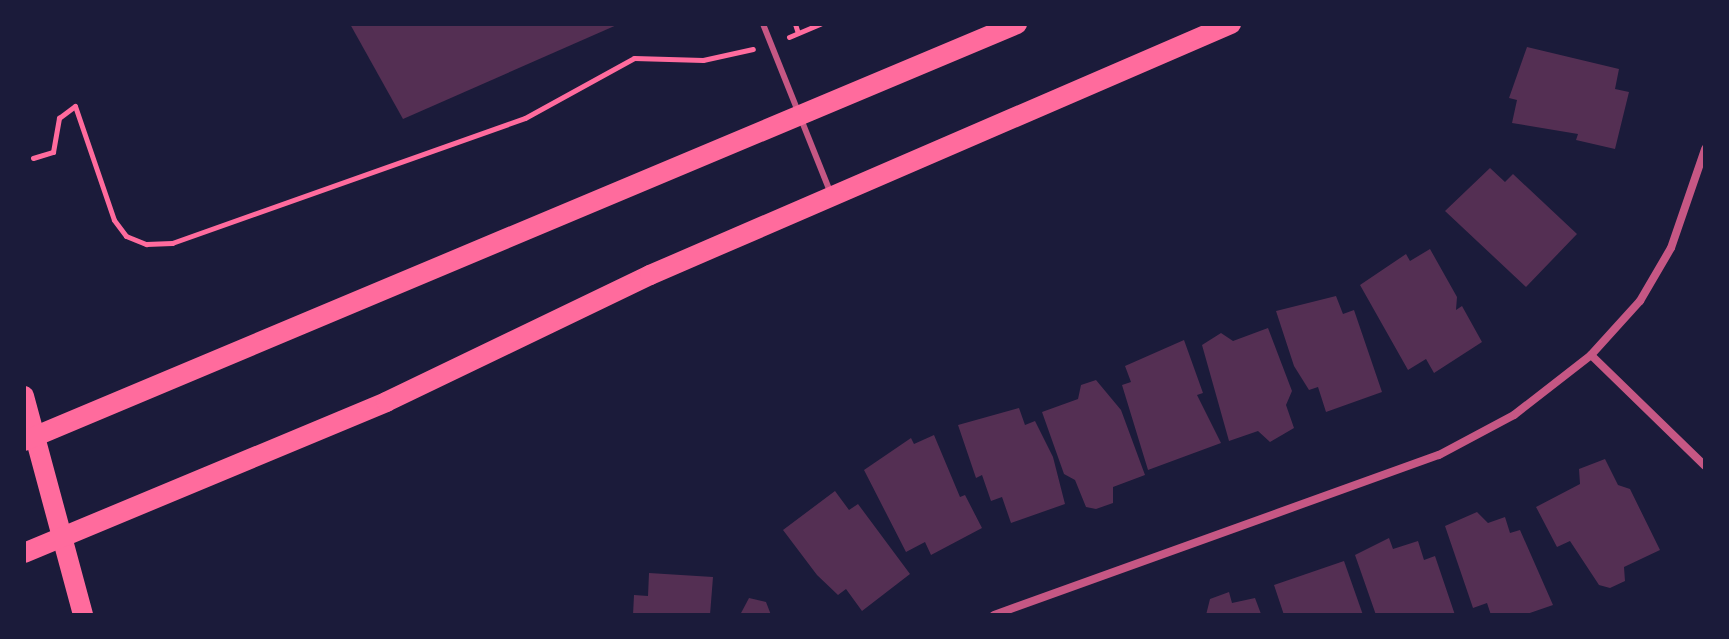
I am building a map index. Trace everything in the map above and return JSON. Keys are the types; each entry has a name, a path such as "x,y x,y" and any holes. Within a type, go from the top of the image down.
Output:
{"main road":[{"path":"29,439 802,109 1017,24"},
{"path":"24,553 834,201 1231,24"},
{"path":"24,396 29,439 83,615"}],"street":[{"path":"994,615 1439,455 1514,415 1591,355 1640,301 1671,248 1705,149"},
{"path":"1591,355 1705,466"}],"lane":[{"path":"763,24 802,109 834,201"}],"path":[{"path":"795,24 798,33"},
{"path":"33,158 53,152 59,118 75,106 114,220 126,236 146,244 172,243 525,118 634,58 728,57 772,44 820,24"}],"building":[{"path":"350,24 619,24 403,119"},
{"path":"1527,47 1619,69 1615,89 1629,92 1615,149 1576,140 1578,134 1512,123 1517,100 1509,98"},
{"path":"1490,168 1505,182 1513,174 1577,234 1526,287 1445,211"},
{"path":"1430,249 1457,297 1456,310 1462,306 1482,342 1434,373 1426,359 1408,370 1360,285 1406,254 1410,261"},
{"path":"1336,296 1343,314 1354,310 1382,392 1326,412 1318,387 1309,390 1294,366 1276,311"},
{"path":"1268,328 1292,391 1286,405 1294,428 1270,442 1258,431 1229,441 1202,345 1221,333 1233,341"},
{"path":"1184,340 1203,393 1197,395 1221,443 1148,470 1122,385 1131,382 1125,366"},
{"path":"1096,380 1121,410 1145,475 1113,487 1113,503 1096,509 1086,507 1075,480 1064,474 1042,412 1078,399 1081,385"},
{"path":"1019,408 1025,425 1035,421 1053,457 1065,504 1011,523 1002,497 991,501 982,475 976,478 958,425"},
{"path":"934,435 960,497 965,495 982,528 931,555 925,542 906,552 864,470 911,438 914,444"},
{"path":"1605,459 1618,485 1630,489 1660,550 1624,567 1625,581 1610,588 1599,585 1570,541 1557,547 1536,507 1580,484 1579,469"},
{"path":"835,491 849,510 858,504 910,574 862,611 846,589 838,595 817,575 783,530"},
{"path":"1477,512 1488,523 1505,517 1510,533 1520,530 1553,605 1524,615 1491,615 1487,603 1473,608 1445,526"},
{"path":"1389,538 1393,549 1418,541 1424,560 1435,556 1455,615 1376,615 1355,555"},
{"path":"1344,561 1363,615 1284,615 1274,585"},
{"path":"649,573 713,577 710,615 633,615 634,595 648,596"},
{"path":"1229,592 1232,603 1255,598 1261,614 1274,615 1206,615 1210,599"},
{"path":"749,598 766,602 771,615 740,615"}]}
